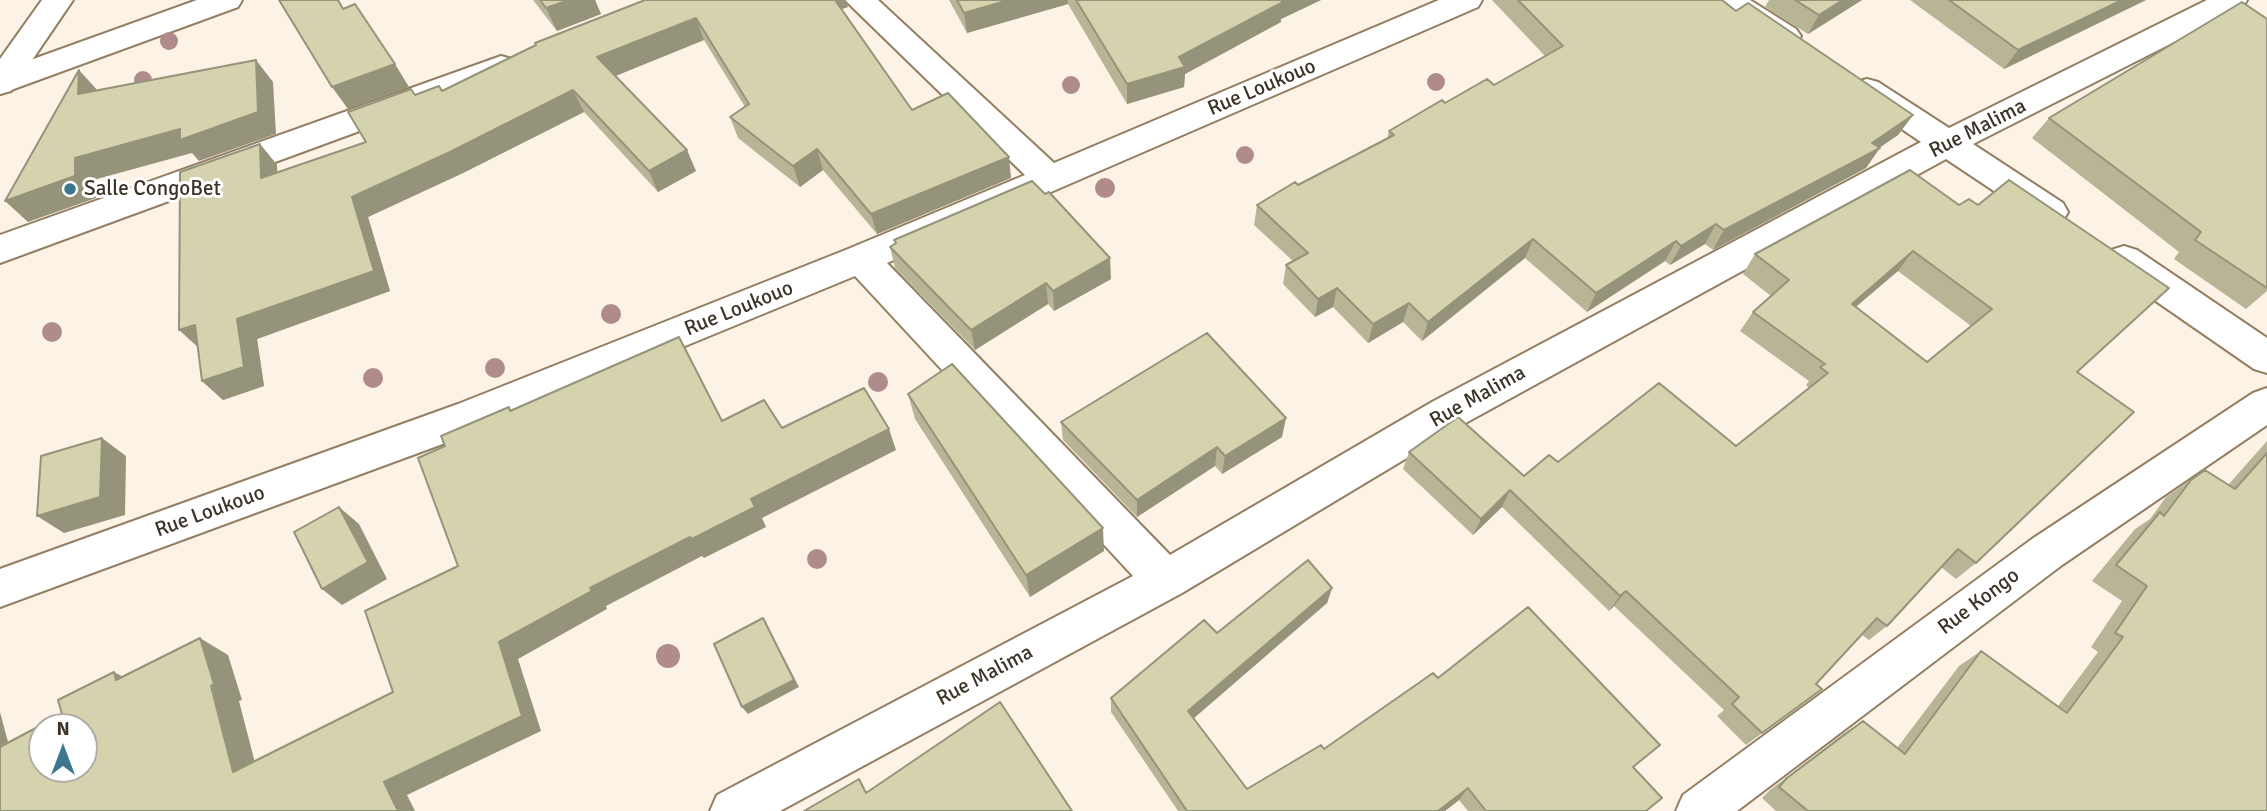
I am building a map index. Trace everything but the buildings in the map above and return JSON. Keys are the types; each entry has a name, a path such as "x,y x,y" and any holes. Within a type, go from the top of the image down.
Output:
{"street":[{"path":"0,83 58,0"},
{"path":"0,83 227,0"},
{"path":"860,0 1050,179"},
{"name":"Rue Loukouo","path":"0,588 472,416 861,259 1467,0"},
{"path":"1728,0 1810,53"},
{"name":"Rue Malima","path":"733,811 1167,579 1446,414 1947,143 2232,0"},
{"path":"0,248 534,54"},
{"path":"1844,75 2267,358"},
{"path":"861,259 1142,558 1167,579"},
{"name":"Rue Kongo","path":"1699,811 2048,552 2267,404"}],"place":[{"name":"Salle CongoBet","path":"70,189"}]}
